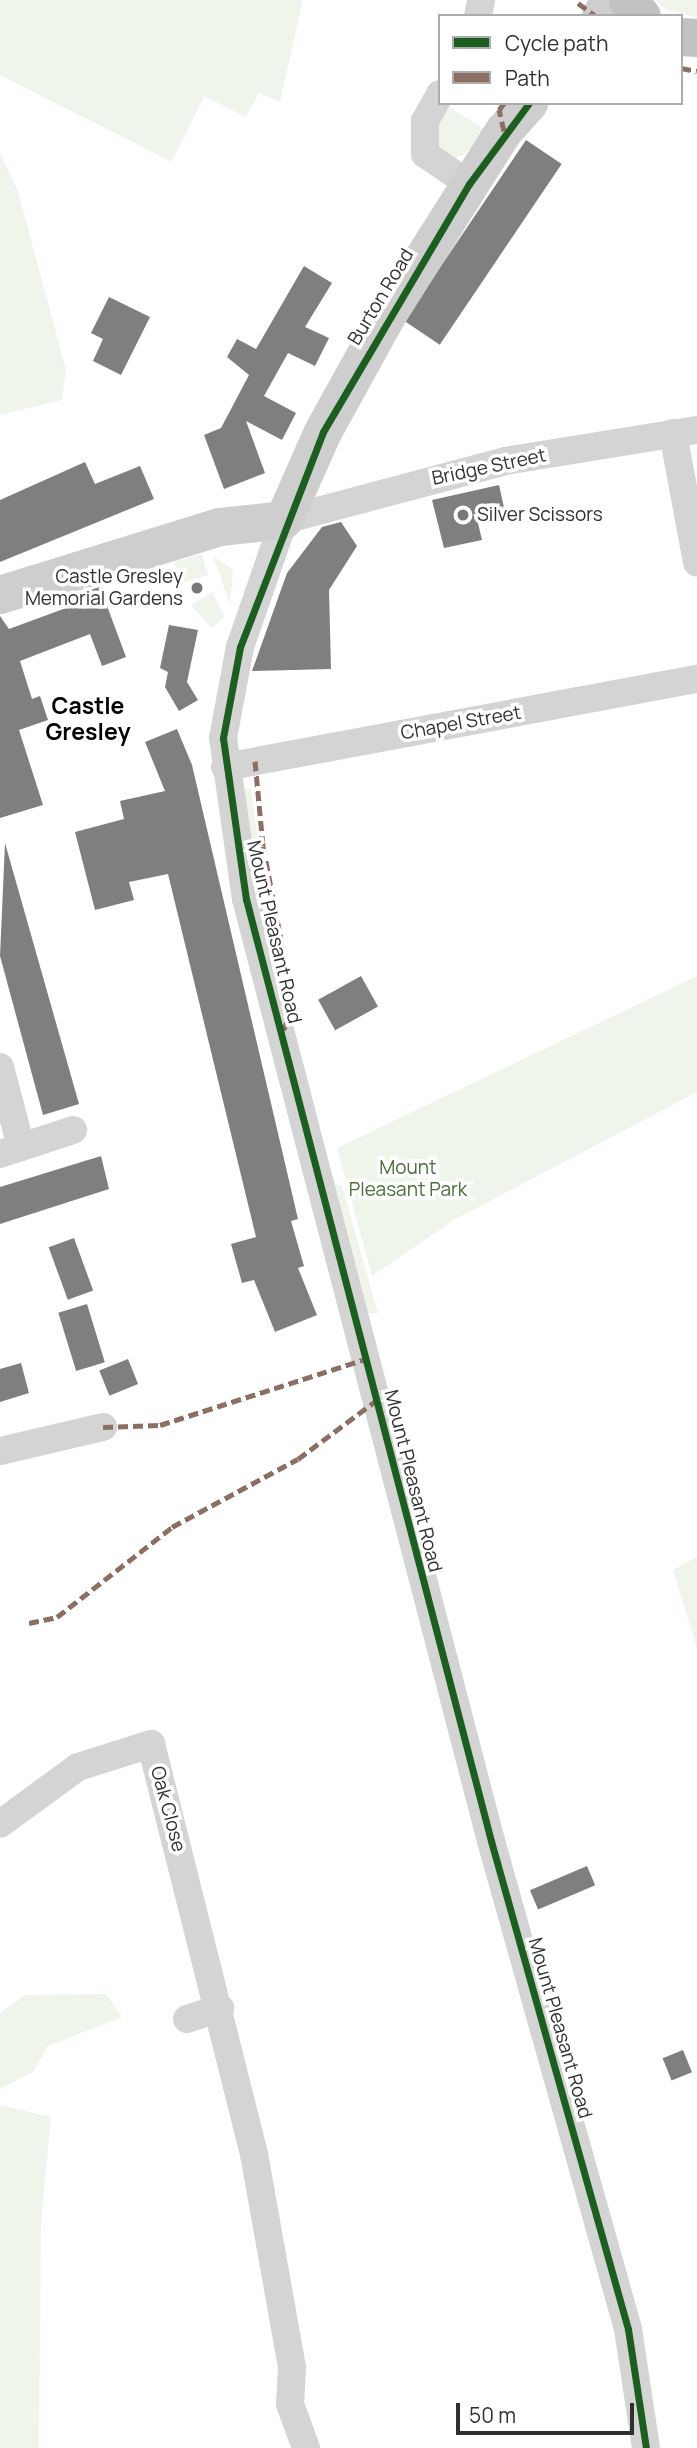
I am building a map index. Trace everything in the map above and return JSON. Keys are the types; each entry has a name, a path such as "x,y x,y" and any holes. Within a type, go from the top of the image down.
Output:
{"highway":[{"path":"628,0 640,14"}],"street":[{"path":"438,98 425,121 425,154 468,184"},
{"name":"Burton Road","path":"284,520 344,391 468,184 527,105"},
{"path":"685,431 697,563"},
{"name":"Bridge Street","path":"284,520 505,461 685,431"},
{"path":"0,595 220,527 284,520"},
{"name":"Mount Pleasant Road","path":"284,520 232,676 225,767 246,899 411,1540 628,2329 646,2448"},
{"name":"Chapel Street","path":"225,767 697,679"},
{"path":"0,1067 11,1151 73,1130"},
{"path":"0,1451 103,1427"},
{"name":"Oak Close","path":"0,1824 78,1767 151,1744 220,2008"},
{"path":"187,2019 220,2008 254,2154 292,2367 290,2404 306,2448"}],"green space":[{"path":"0,0 303,0 280,102 259,93 246,117 204,96 172,162 0,75"},
{"path":"655,0 697,0 697,18 683,14 665,9"},
{"path":"447,106 484,129 465,154 451,160 437,151 437,118"},
{"path":"0,153 18,191 66,370 62,400 0,415"},
{"path":"202,554 208,575 180,583 174,562"},
{"path":"213,556 233,569 230,605"},
{"path":"212,592 225,616 212,629 191,605"},
{"path":"251,788 258,842 289,1001 248,828 244,789"},
{"name":"Mount Pleasant Park","path":"697,976 697,1092 454,1220 372,1276 337,1148"},
{"path":"335,1184 342,1185 378,1314 366,1313"},
{"path":"697,1557 697,1648 673,1570"},
{"path":"106,1994 122,2017 48,2046 33,2072 0,2089 0,2013 25,1995"},
{"path":"0,2105 51,2117 41,2224 39,2448 0,2448"}],"building":[{"path":"526,140 562,164 440,345 404,321"},
{"path":"304,266 332,283 305,327 329,338 315,366 288,353 264,396 296,413 282,440 246,421 265,473 224,489 204,435 221,428 249,375 227,357 237,339 256,349"},
{"path":"109,297 150,317 121,375 93,361 103,339 91,333"},
{"path":"85,462 95,484 140,466 154,499 0,562 0,500"},
{"name":"Silver Scissors","path":"499,485 505,512 477,519 482,540 444,548 432,500"},
{"path":"341,522 357,546 329,590 331,669 252,671 287,573 322,527"},
{"path":"100,587 126,657 102,666 90,634 20,661 32,699 40,696 48,720 19,730 43,805 0,818 0,616 9,629 66,608 63,598"},
{"path":"169,625 198,630 187,682 198,700 179,711 165,687 168,672 160,668"},
{"path":"177,729 192,765 298,1219 291,1221 304,1266 298,1268 317,1315 275,1332 254,1280 242,1283 231,1244 256,1237 168,874 129,882 134,900 95,910 75,832 124,819 120,801 165,791 145,742"},
{"path":"5,843 79,1104 43,1115 0,956"},
{"path":"361,976 378,1007 335,1030 318,1000"},
{"path":"101,1156 109,1189 0,1224 0,1187"},
{"path":"74,1238 93,1291 68,1300 49,1247"},
{"path":"87,1304 105,1362 76,1371 58,1313"},
{"path":"128,1359 138,1384 109,1396 99,1371"},
{"path":"21,1363 29,1393 0,1402 0,1369"},
{"path":"587,1866 595,1885 538,1910 530,1890"},
{"path":"683,2050 692,2072 672,2080 663,2058"}],"marked path":[{"path":"578,3 593,14"},
{"path":"683,68 697,71"},
{"path":"503,105 499,110 504,131"},
{"path":"255,761 263,846 294,1007 281,1035"},
{"path":"103,1427 160,1425 366,1359"},
{"path":"29,1623 57,1617 172,1527 298,1459 377,1400"}],"cycle path":[{"path":"528,105 469,184 323,432 240,647 223,738 246,899 491,1841 628,2329 646,2448"}],"place":[{"name":"Silver Scissors","path":"463,515"},
{"name":"Castle Gresley Memorial Gardens","path":"197,588"}],"district":[{"name":"Castle Gresley","path":"88,718"}]}
